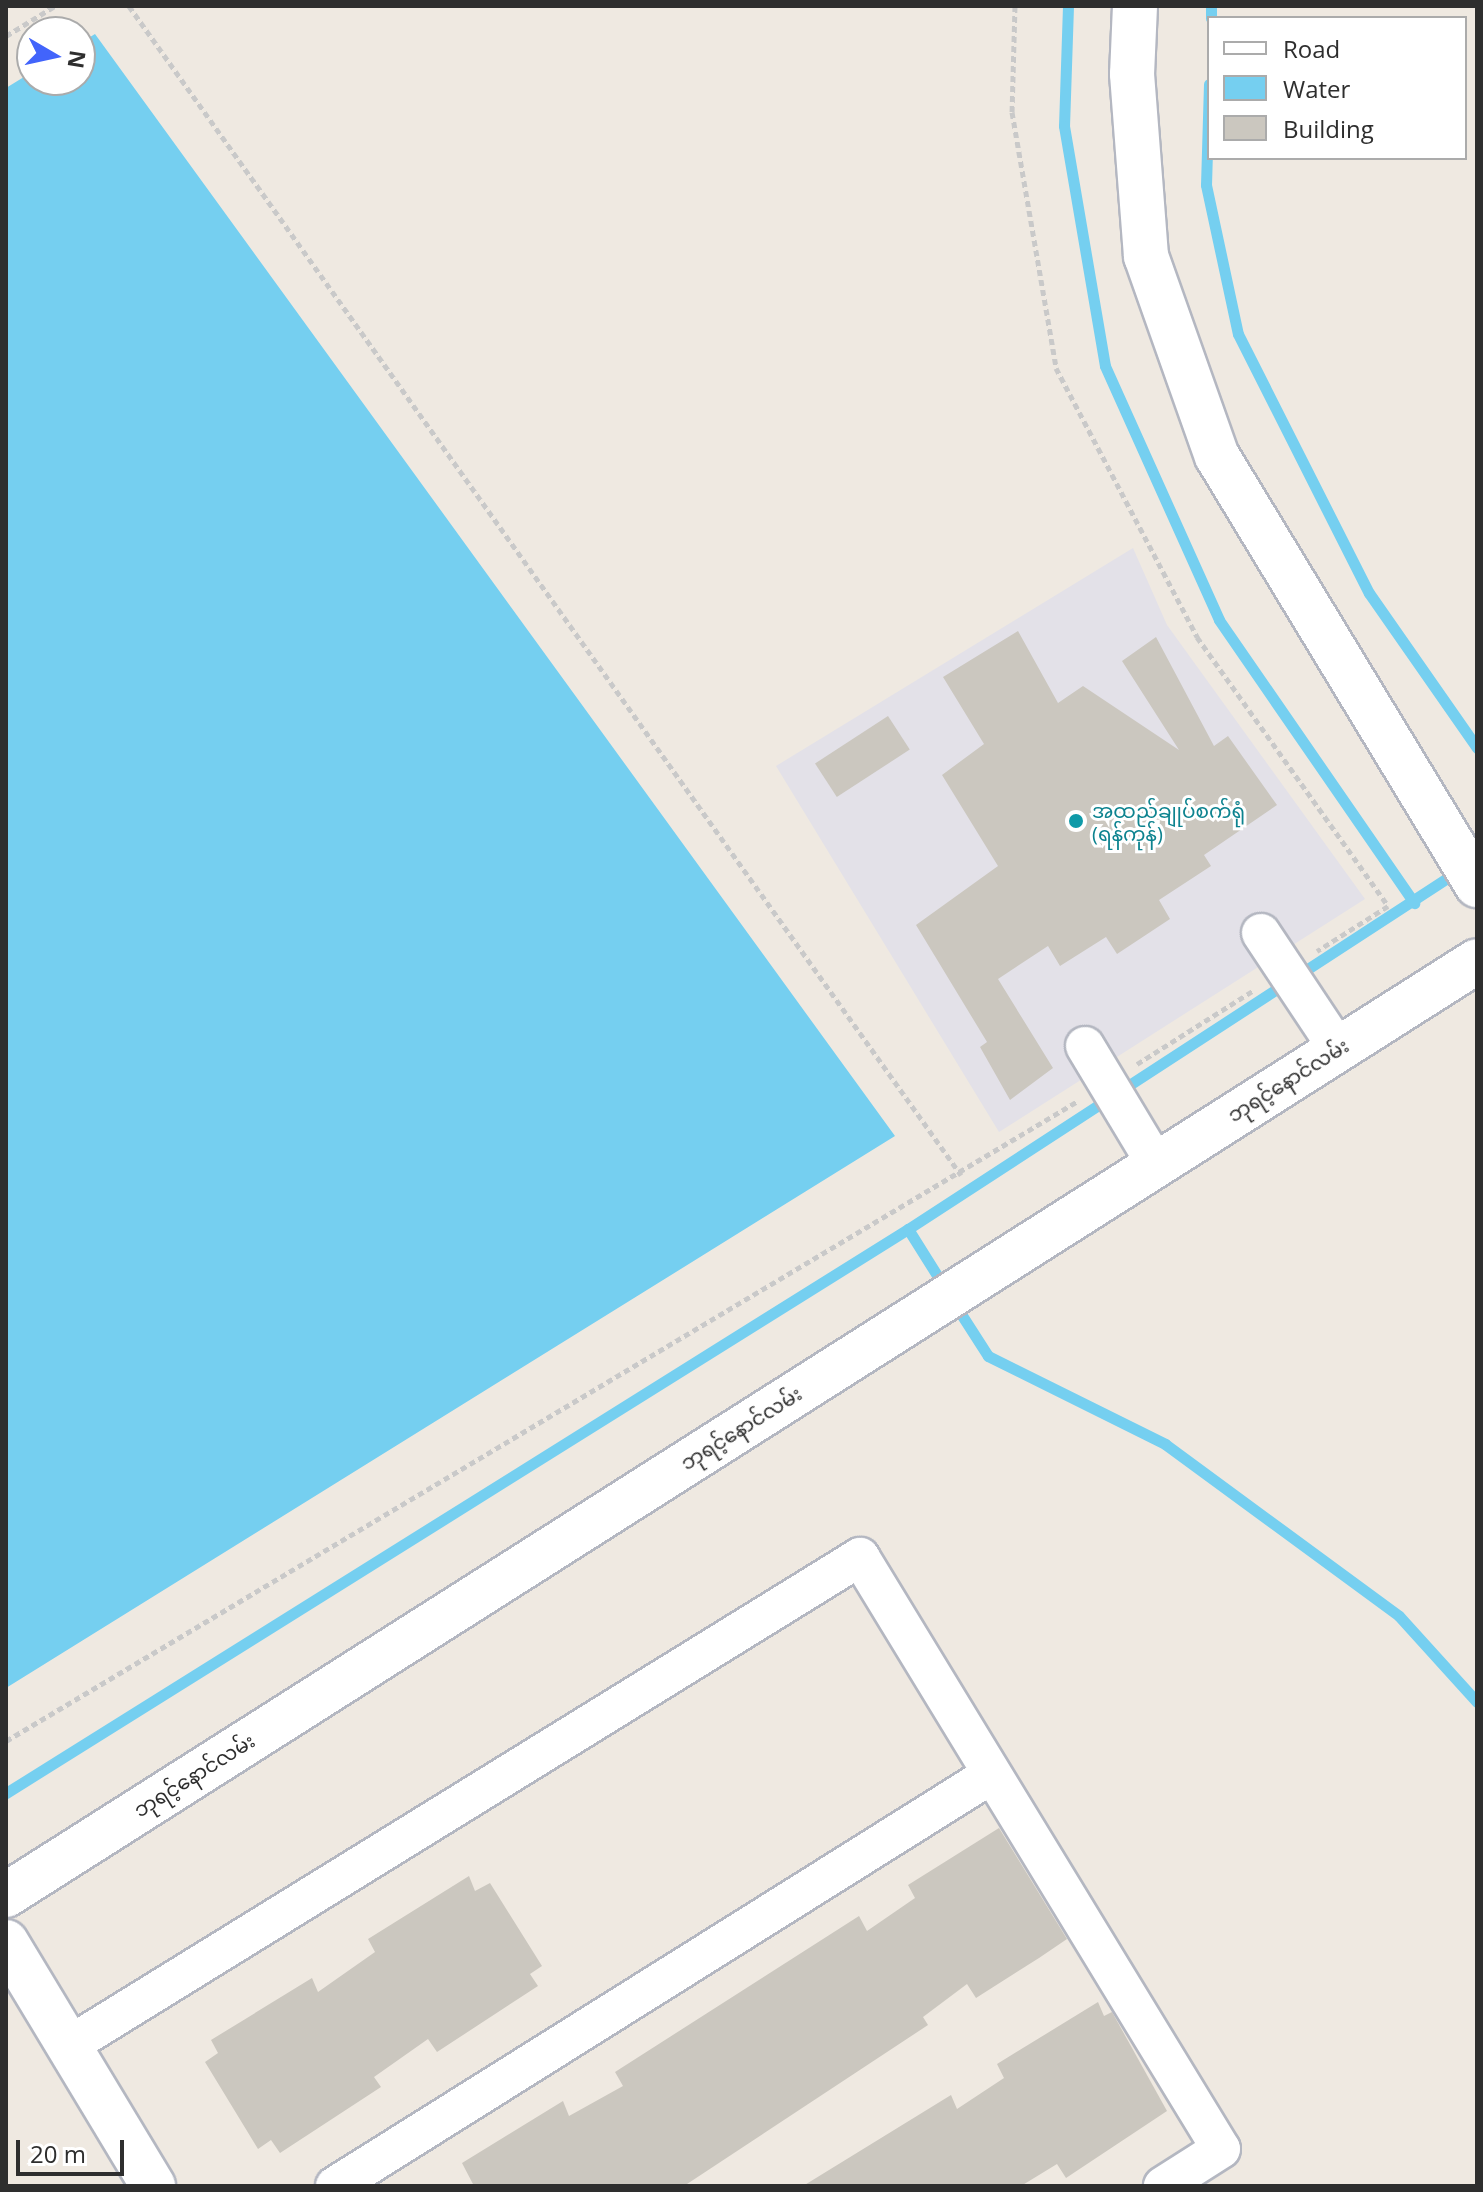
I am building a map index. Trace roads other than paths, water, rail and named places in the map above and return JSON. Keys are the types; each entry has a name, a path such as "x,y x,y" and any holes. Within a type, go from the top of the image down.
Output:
{"street":[{"path":"1135,6 1132,74 1146,256 1217,456 1477,885"},
{"path":"1261,933 1338,1049"},
{"name":"ဘုရင့်နောင်လမ်း","path":"6,1895 1477,961"},
{"path":"1085,1046 1156,1164"},
{"path":"68,2046 860,1557 1221,2149 1163,2186"},
{"path":"335,2186 992,1774"},
{"path":"6,1942 153,2186"}],"water":[{"path":"96,35 895,1136 6,1688 6,88 16,82 16,96 96,96"}],"waterway":[{"path":"1068,6 1064,126 1105,366 1219,620 1414,903"},
{"path":"1211,6 1211,16"},
{"path":"1207,151 1206,185 1238,334 1369,593 1477,748"},
{"path":"6,1793 908,1229 1458,871"},
{"path":"908,1229 945,1288"},
{"path":"954,1303 988,1356 1165,1444 1399,1616 1477,1702"}],"place":[{"name":"အထည်ချုပ်စက်ရုံ (ရန်ကုန်)","path":"1076,821"}]}
